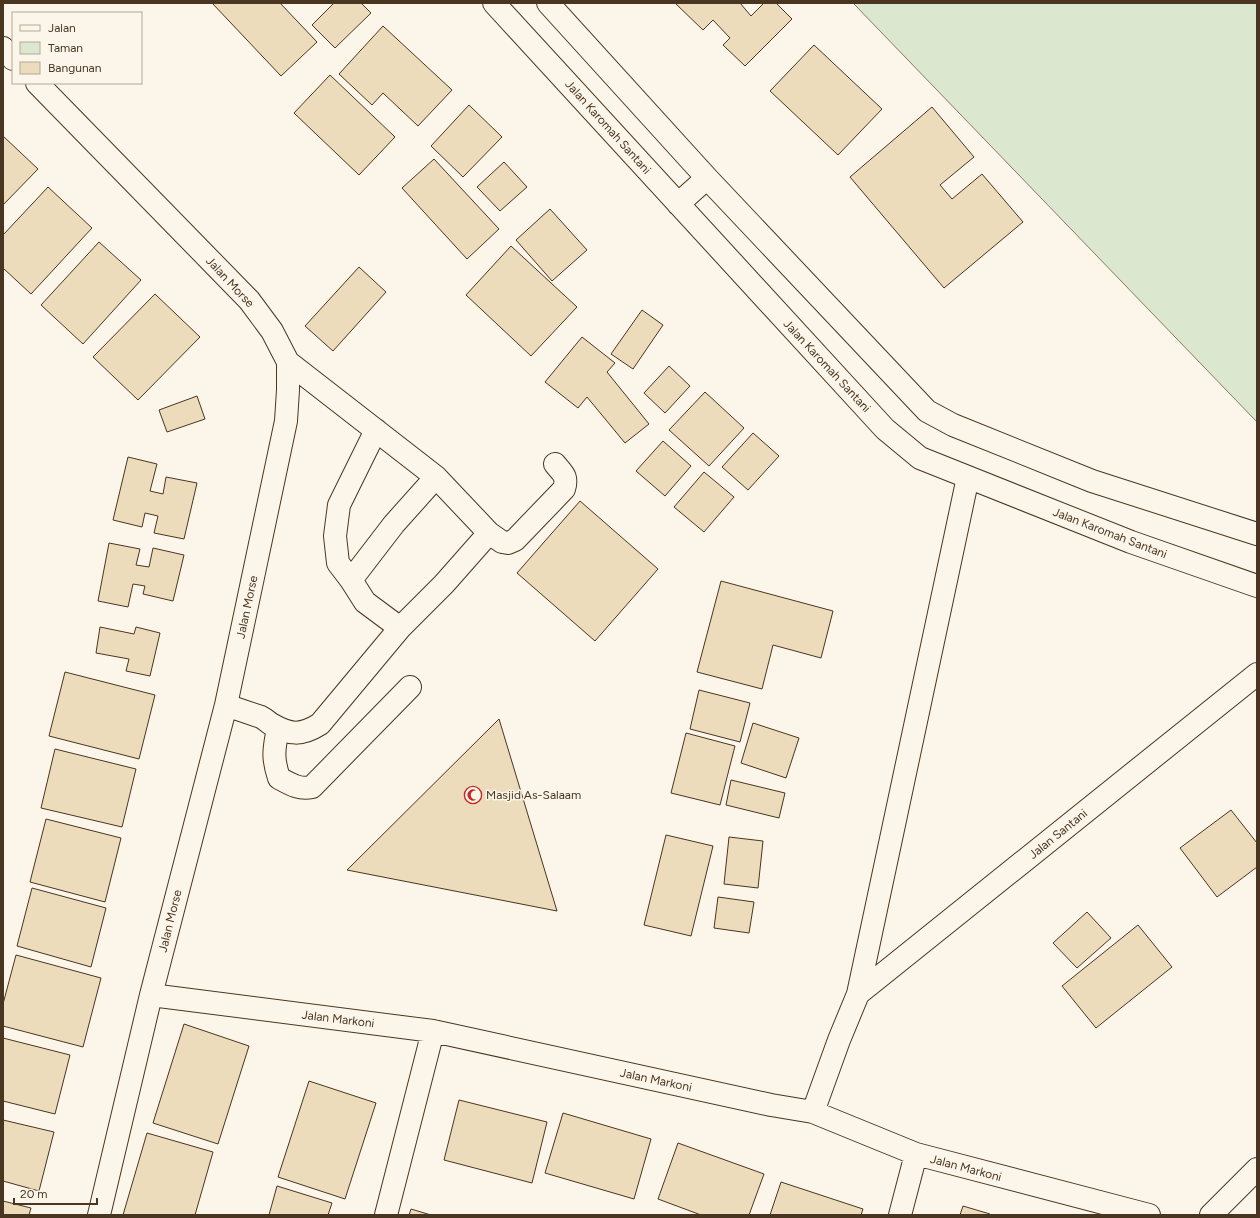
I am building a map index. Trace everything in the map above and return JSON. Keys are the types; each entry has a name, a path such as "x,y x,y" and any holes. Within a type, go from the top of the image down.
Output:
{"street":[{"name":"Jalan Karomah Santani","path":"494,3 885,429 920,458 1131,542 1257,586"},
{"path":"548,3 707,178 927,411 953,425 1092,481 1257,534"},
{"path":"3,48 12,58"},
{"name":"Jalan Morse","path":"38,84 249,300 272,331 288,362 286,421 226,705 151,995 99,1215"},
{"path":"678,204 707,178"},
{"path":"288,362 436,477 489,533 502,542 508,543 515,540 564,489 566,482 564,476 555,464"},
{"path":"376,430 339,505 335,536 338,563 365,602 400,628"},
{"path":"351,580 394,524 436,477"},
{"path":"813,1112 839,1040 858,994 968,477"},
{"path":"226,705 262,718 286,731 300,733 307,732 320,724 400,628 444,584 489,533"},
{"name":"Jalan Santani","path":"858,994 1257,674"},
{"path":"278,728 274,750 274,763 279,778 293,786 305,789 312,787 410,687"},
{"name":"Jalan Markoni","path":"151,995 433,1031 771,1105 813,1112 916,1154 1149,1215"},
{"path":"386,1215 433,1031"},
{"path":"900,1215 916,1154"},
{"path":"1211,1215 1257,1169"}],"green space":[{"path":"853,3 1257,3 1257,422"}],"building":[{"path":"212,3 280,3 317,42 281,76"},
{"path":"334,3 361,3 371,13 335,48 312,25"},
{"path":"740,3 751,16 764,3 776,3 792,19 745,66 723,45 730,38 713,20 703,30 676,4"},
{"path":"383,26 452,90 418,126 383,93 372,105 339,74"},
{"path":"814,45 882,109 838,155 770,91"},
{"path":"330,75 395,137 359,175 294,113"},
{"path":"469,105 502,137 463,177 431,146"},
{"path":"932,107 974,157 940,185 952,199 982,174 1023,222 944,288 850,177"},
{"path":"3,136 38,169 3,205"},
{"path":"434,159 499,229 467,259 402,188"},
{"path":"504,162 527,187 500,211 477,187"},
{"path":"48,187 92,228 31,294 3,268 3,235"},
{"path":"550,209 587,250 552,281 516,240"},
{"path":"99,242 141,280 83,344 41,305"},
{"path":"511,246 577,307 531,356 466,295"},
{"path":"359,267 386,292 333,351 305,326"},
{"path":"155,294 200,337 138,400 93,357"},
{"path":"642,310 663,325 633,369 611,354"},
{"path":"582,337 615,363 607,372 649,424 625,443 587,397 578,408 545,382"},
{"path":"669,366 690,386 665,413 644,393"},
{"path":"705,392 744,428 709,466 669,430"},
{"path":"197,396 205,419 167,432 159,410"},
{"path":"753,433 779,456 748,490 722,467"},
{"path":"663,441 691,466 665,496 636,471"},
{"path":"128,457 157,464 150,491 163,494 166,477 197,483 184,539 154,533 158,516 145,513 142,527 113,520"},
{"path":"704,472 734,497 704,532 674,507"},
{"path":"580,501 658,569 595,641 517,573"},
{"path":"109,543 140,549 136,565 149,567 153,548 184,555 173,601 143,594 145,586 133,584 128,607 98,601"},
{"path":"721,581 833,611 821,658 773,645 762,689 697,672"},
{"path":"100,627 134,634 136,627 160,633 150,676 126,671 129,659 96,653"},
{"path":"65,672 155,695 139,759 49,736"},
{"path":"699,690 750,703 740,742 690,729"},
{"name":"Masjid As-Salaam","path":"499,719 557,911 347,870"},
{"path":"753,723 799,738 786,778 741,763"},
{"path":"686,733 735,746 720,805 671,793"},
{"path":"55,749 136,769 122,827 41,808"},
{"path":"731,780 785,793 779,818 726,805"},
{"path":"1231,810 1257,843 1257,867 1217,897 1180,848"},
{"path":"46,819 121,838 105,902 30,882"},
{"path":"666,835 713,846 691,936 644,925"},
{"path":"729,837 763,841 758,888 724,884"},
{"path":"32,888 106,908 91,967 17,946"},
{"path":"718,897 754,902 749,933 714,928"},
{"path":"1087,912 1111,938 1077,968 1053,943"},
{"path":"1138,925 1172,967 1096,1028 1062,986"},
{"path":"16,955 101,978 83,1047 3,1026 3,1004"},
{"path":"184,1024 249,1046 218,1144 153,1123"},
{"path":"3,1038 70,1055 55,1114 3,1101"},
{"path":"309,1081 376,1103 345,1199 278,1177"},
{"path":"459,1100 547,1122 532,1183 444,1160"},
{"path":"563,1113 651,1139 634,1199 545,1173"},
{"path":"3,1120 54,1132 39,1191 3,1181"},
{"path":"147,1133 213,1152 195,1215 123,1215"},
{"path":"678,1143 764,1174 749,1215 701,1215 658,1199"},
{"path":"781,1182 863,1209 861,1215 770,1215"},
{"path":"277,1186 332,1203 328,1215 269,1215"},
{"path":"3,1201 31,1208 29,1215 3,1215"},
{"path":"963,1206 990,1214 990,1215 960,1215"},
{"path":"411,1209 431,1215 409,1215"}],"place":[{"name":"Masjid As-Salaam","path":"473,795"}]}
